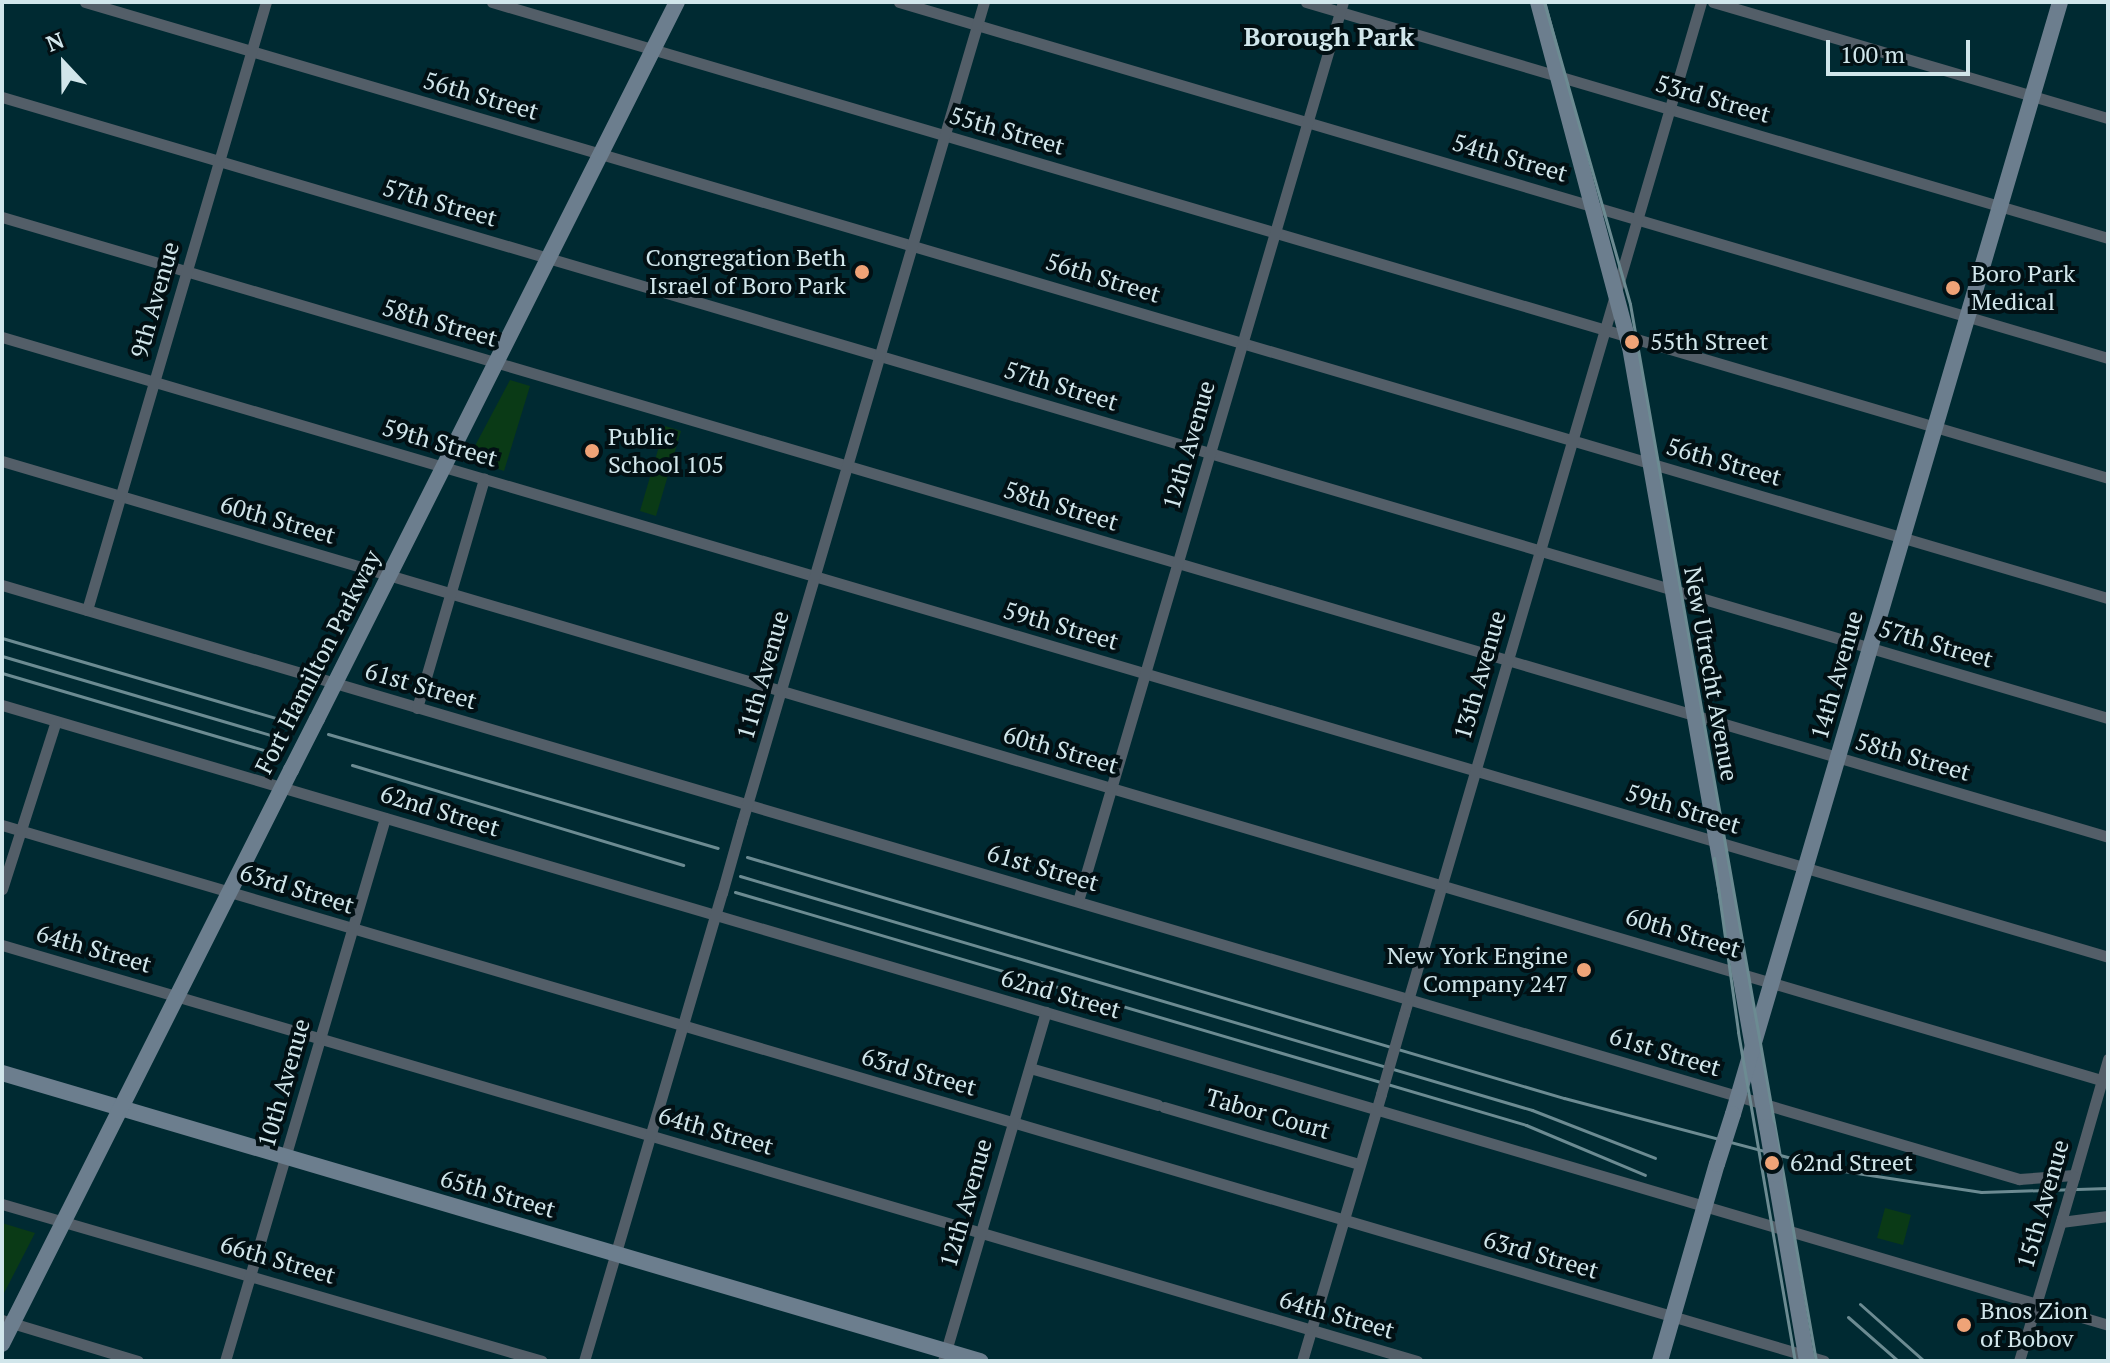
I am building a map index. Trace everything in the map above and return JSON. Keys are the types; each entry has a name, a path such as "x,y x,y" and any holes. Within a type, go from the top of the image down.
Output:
{"main road":[{"name":"Fort Hamilton Parkway","path":"2,1344 7,1322 64,1222 677,2"},
{"name":"New Utrecht Avenue","path":"1538,2 1597,207 1628,336 1807,1358"},
{"name":"14th Avenue","path":"1660,1361 2060,2"},
{"name":"65th Street","path":"2,1073 615,1254 944,1356 980,1361"}],"street":[{"name":"56th Street","path":"85,2 2108,598"},
{"name":"9th Avenue","path":"87,610 266,2"},
{"name":"55th Street","path":"492,2 2108,478"},
{"name":"54th Street","path":"899,2 2108,358"},
{"name":"11th Avenue","path":"584,1361 984,2"},
{"name":"53rd Street","path":"1306,2 1341,7 1560,77 2108,238"},
{"name":"13th Avenue","path":"1302,1361 1701,2"},
{"path":"1713,2 2108,118"},
{"name":"12th Avenue","path":"1078,901 1341,7"},
{"name":"57th Street","path":"2,97 2108,718"},
{"name":"58th Street","path":"2,217 2108,837"},
{"name":"59th Street","path":"2,337 2108,957"},
{"name":"60th Street","path":"2,461 2105,1081"},
{"path":"417,708 484,479"},
{"name":"61st Street","path":"2,585 332,690 417,708 2019,1179 2074,1176"},
{"name":"62nd Street","path":"2,705 2108,1325"},
{"path":"2,889 56,721"},
{"name":"10th Avenue","path":"225,1361 385,818"},
{"name":"63rd Street","path":"2,825 1824,1361"},
{"name":"64th Street","path":"2,945 1417,1361"},
{"name":"12th Avenue","path":"944,1356 1046,1012"},
{"name":"15th Avenue","path":"2019,1361 2105,1081 2108,1059"},
{"name":"Tabor Court","path":"1030,1068 1359,1164"},
{"name":"66th Street","path":"2,1204 542,1361"},
{"path":"2061,1220 2108,1216"},
{"path":"7,1322 138,1361"}],"green space":[{"path":"510,380 530,386 504,471 468,459"},
{"path":"665,426 681,431 656,516 640,511"},
{"path":"1885,1208 1911,1215 1903,1245 1877,1238"},
{"path":"2,1223 35,1233 2,1297"}],"railway":[{"path":"1544,2 1630,304 1816,1361"},
{"path":"2,638 289,722"},
{"path":"2,656 280,738"},
{"path":"2,673 273,753"},
{"path":"328,734 718,848"},
{"path":"352,765 683,865"},
{"path":"747,857 1564,1098 1837,1170 1981,1192 2108,1188"},
{"path":"1714,858 1738,1032 1795,1361"},
{"path":"740,876 1532,1110 1655,1158"},
{"path":"735,892 1526,1125 1645,1175"},
{"path":"1860,1304 1924,1361"},
{"path":"1848,1317 1898,1361"}],"place":[{"name":"Congregation Beth Israel of Boro Park","path":"862,272"},
{"name":"Boro Park Medical","path":"1953,288"},
{"name":"55th Street","path":"1632,342"},
{"name":"Public School 105","path":"592,451"},
{"name":"New York Engine Company 247","path":"1584,970"},
{"name":"62nd Street","path":"1772,1163"},
{"name":"Bnos Zion of Bobov","path":"1964,1325"}],"district":[{"name":"Borough Park","path":"1329,37"}]}
